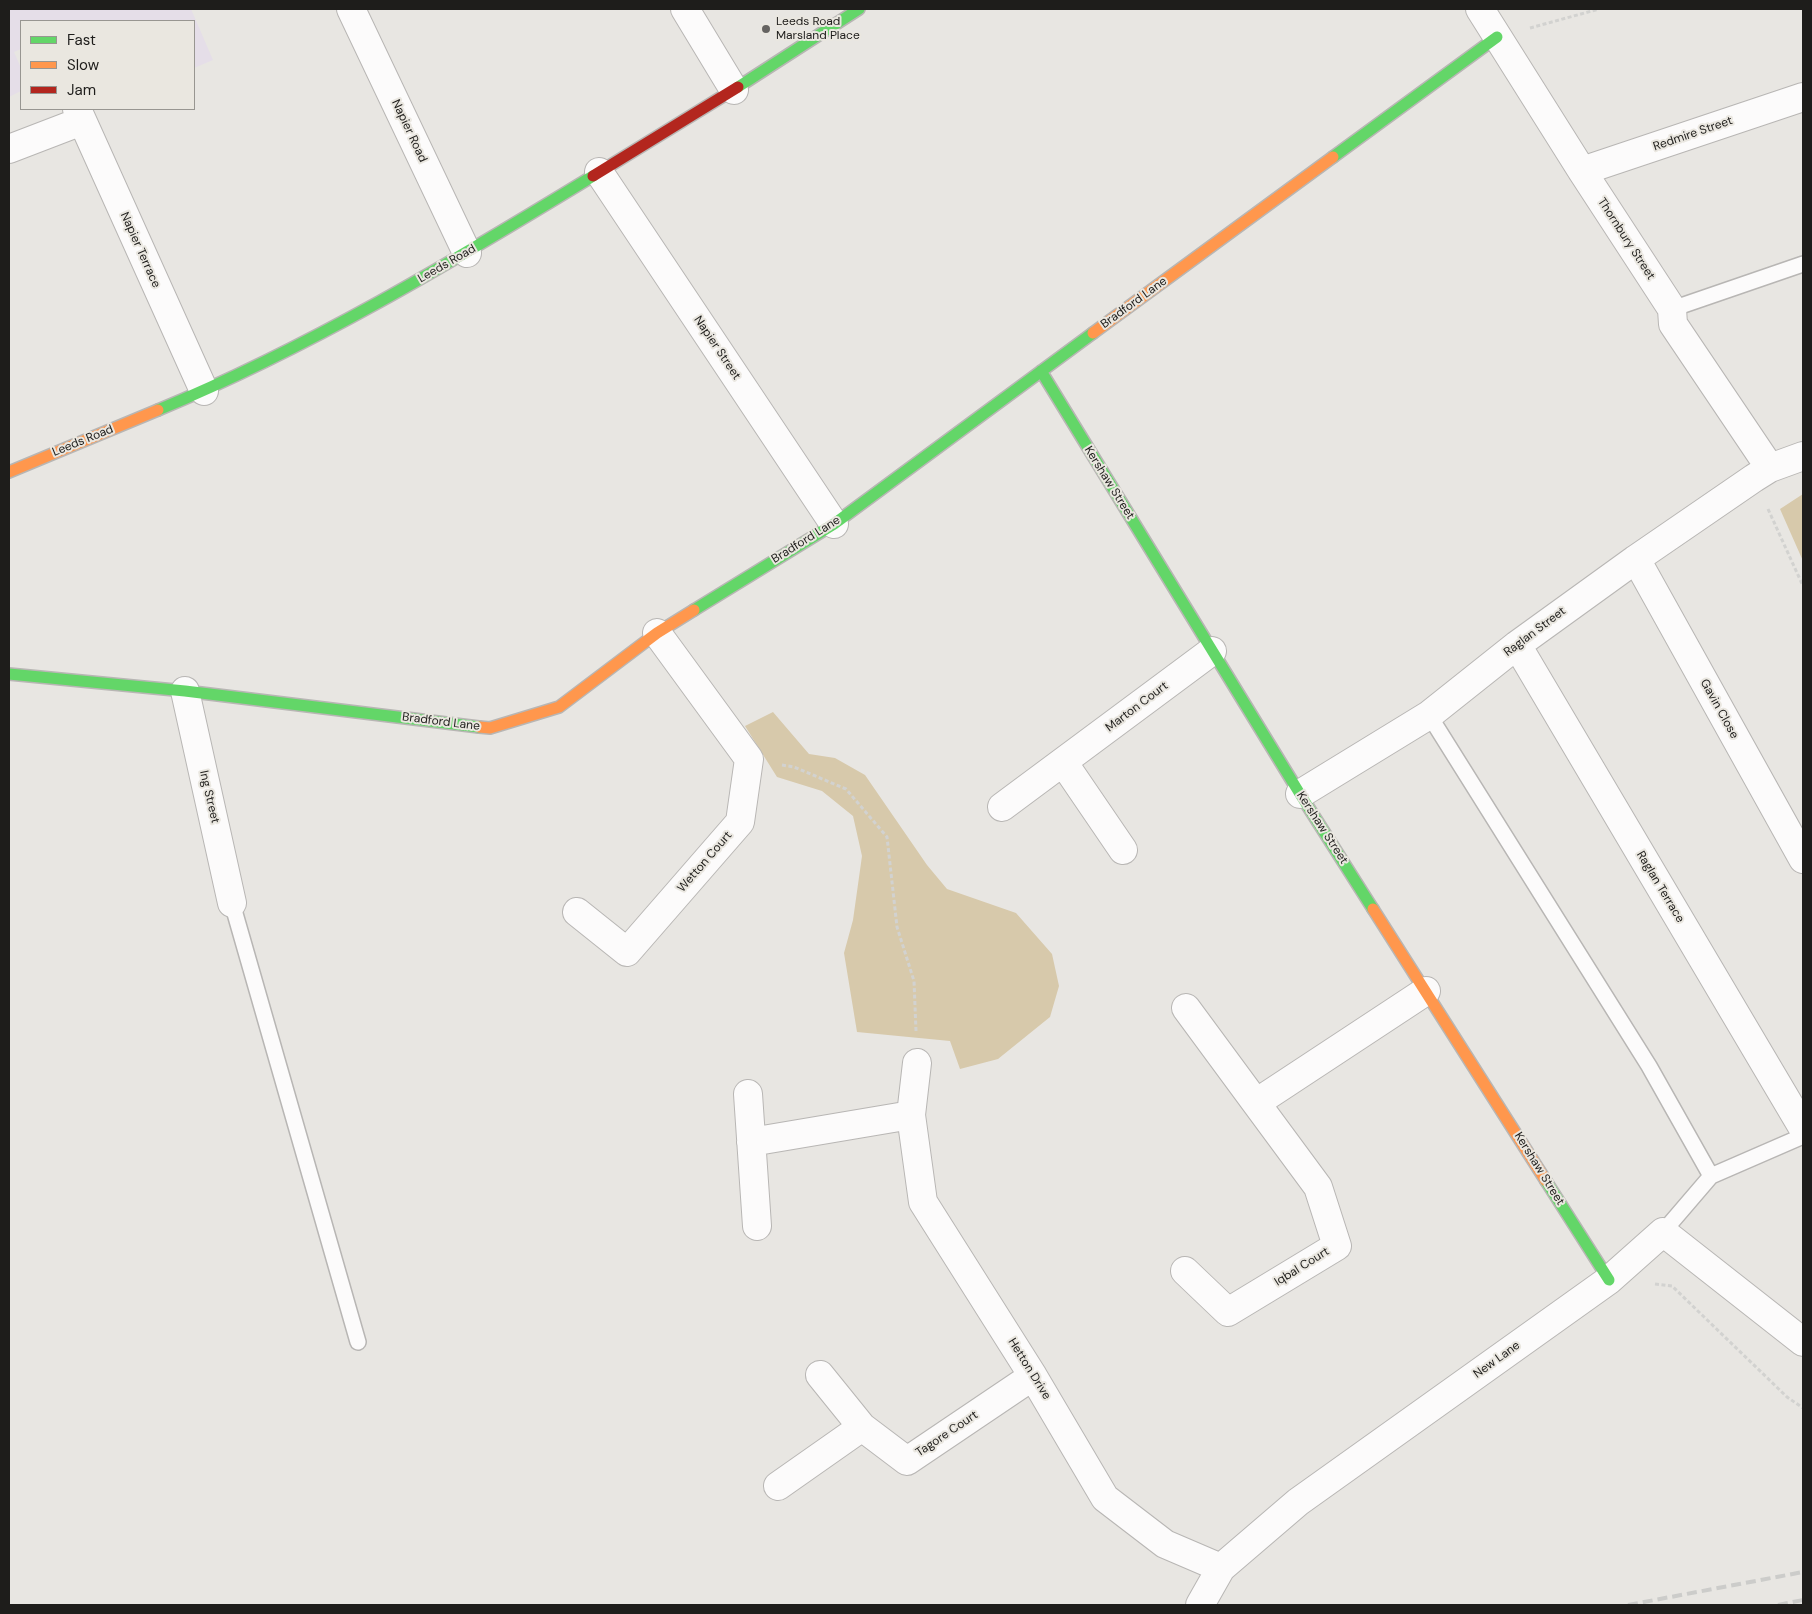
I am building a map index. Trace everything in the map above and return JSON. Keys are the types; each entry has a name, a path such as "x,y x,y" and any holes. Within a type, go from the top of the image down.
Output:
{"main road":[{"name":"Leeds Road","path":"9,472 204,391 357,315 467,254 734,90 858,9"},
{"name":"Bradford Lane","path":"9,674 185,691 490,728 559,707 657,633 834,524 1496,37"},
{"name":"Kershaw Street","path":"1041,372 1300,794 1609,1280"}],"street":[{"name":"Napier Road","path":"351,9 467,254"},
{"path":"685,9 734,90"},
{"name":"Thornbury Street","path":"1480,9 1496,37 1672,309 1673,324 1762,473"},
{"name":"Redmire Street","path":"1582,171 1803,97"},
{"path":"9,149 79,115"},
{"name":"Napier Terrace","path":"79,115 204,391"},
{"name":"Napier Street","path":"599,172 834,524"},
{"name":"Raglan Street","path":"1300,794 1429,715 1517,645 1636,559 1762,473 1803,456"},
{"name":"Gavin Close","path":"1636,559 1803,859"},
{"path":"657,633 749,760"},
{"name":"Raglan Terrace","path":"1517,645 1803,1128"},
{"name":"Marton Court","path":"1002,807 1212,651"},
{"name":"Ing Street","path":"185,691 232,903"},
{"name":"Wetton Court","path":"577,912 627,952 740,822 749,760"},
{"path":"1063,762 1123,850"},
{"path":"1256,1103 1426,991"},
{"name":"Iqbal Court","path":"1185,1271 1228,1312 1337,1246 1318,1187 1186,1008"},
{"name":"Hetton Drive","path":"917,1063 911,1115 923,1202 1034,1376 1106,1498 1165,1544 1220,1568"},
{"path":"748,1094 757,1226"},
{"path":"751,1142 911,1115"},
{"path":"1663,1232 1803,1342"},
{"name":"New Lane","path":"1200,1605 1220,1568 1298,1502 1609,1280 1663,1232"},
{"name":"Tagore Court","path":"820,1375 862,1427 907,1460 1034,1376"},
{"path":"778,1486 862,1427"}],"lane":[{"path":"1672,309 1803,264"},
{"path":"1429,715 1649,1066 1711,1176"},
{"path":"232,903 358,1342"},
{"path":"1663,1232 1711,1176 1803,1136"}],"path":[{"path":"1496,37 1599,9"},
{"path":"1762,473 1803,586"},
{"path":"749,760 794,767 846,789 888,837 897,926 914,981 917,1063"},
{"path":"1647,1290 1655,1284 1672,1286 1787,1397 1803,1408"}],"shaded area":[{"path":"9,9 191,9 213,60 195,68 195,20 20,20 20,49 14,52 20,66 20,92 9,97"},
{"path":"1803,494 1803,561 1780,509"},
{"path":"773,712 809,754 835,758 865,775 927,865 947,889 1016,913 1052,954 1059,986 1050,1017 998,1059 960,1069 950,1041 857,1032 844,953 853,920 862,856 853,816 822,791 777,777 745,726"}],"railway":[{"path":"1628,1605 1803,1572"},
{"path":"1778,1605 1803,1600"}],"traffic: fast":[{"path":"738,87 859,9"},
{"path":"1333,157 1497,37"},
{"path":"158,410 270,359 380,302 593,176"},
{"path":"694,610 834,524 1093,333"},
{"path":"1041,371 1300,794 1373,909"},
{"path":"9,674 185,691 479,727"},
{"path":"1546,1181 1609,1280"}],"traffic: slow":[{"path":"1093,333 1333,157"},
{"path":"9,472 158,410"},
{"path":"479,727 490,728 559,707 657,633 694,610"},
{"path":"1373,909 1546,1181"}],"traffic: jam":[{"path":"593,176 738,87"}],"place":[{"name":"Leeds Road Marsland Place","path":"766,29"}]}
